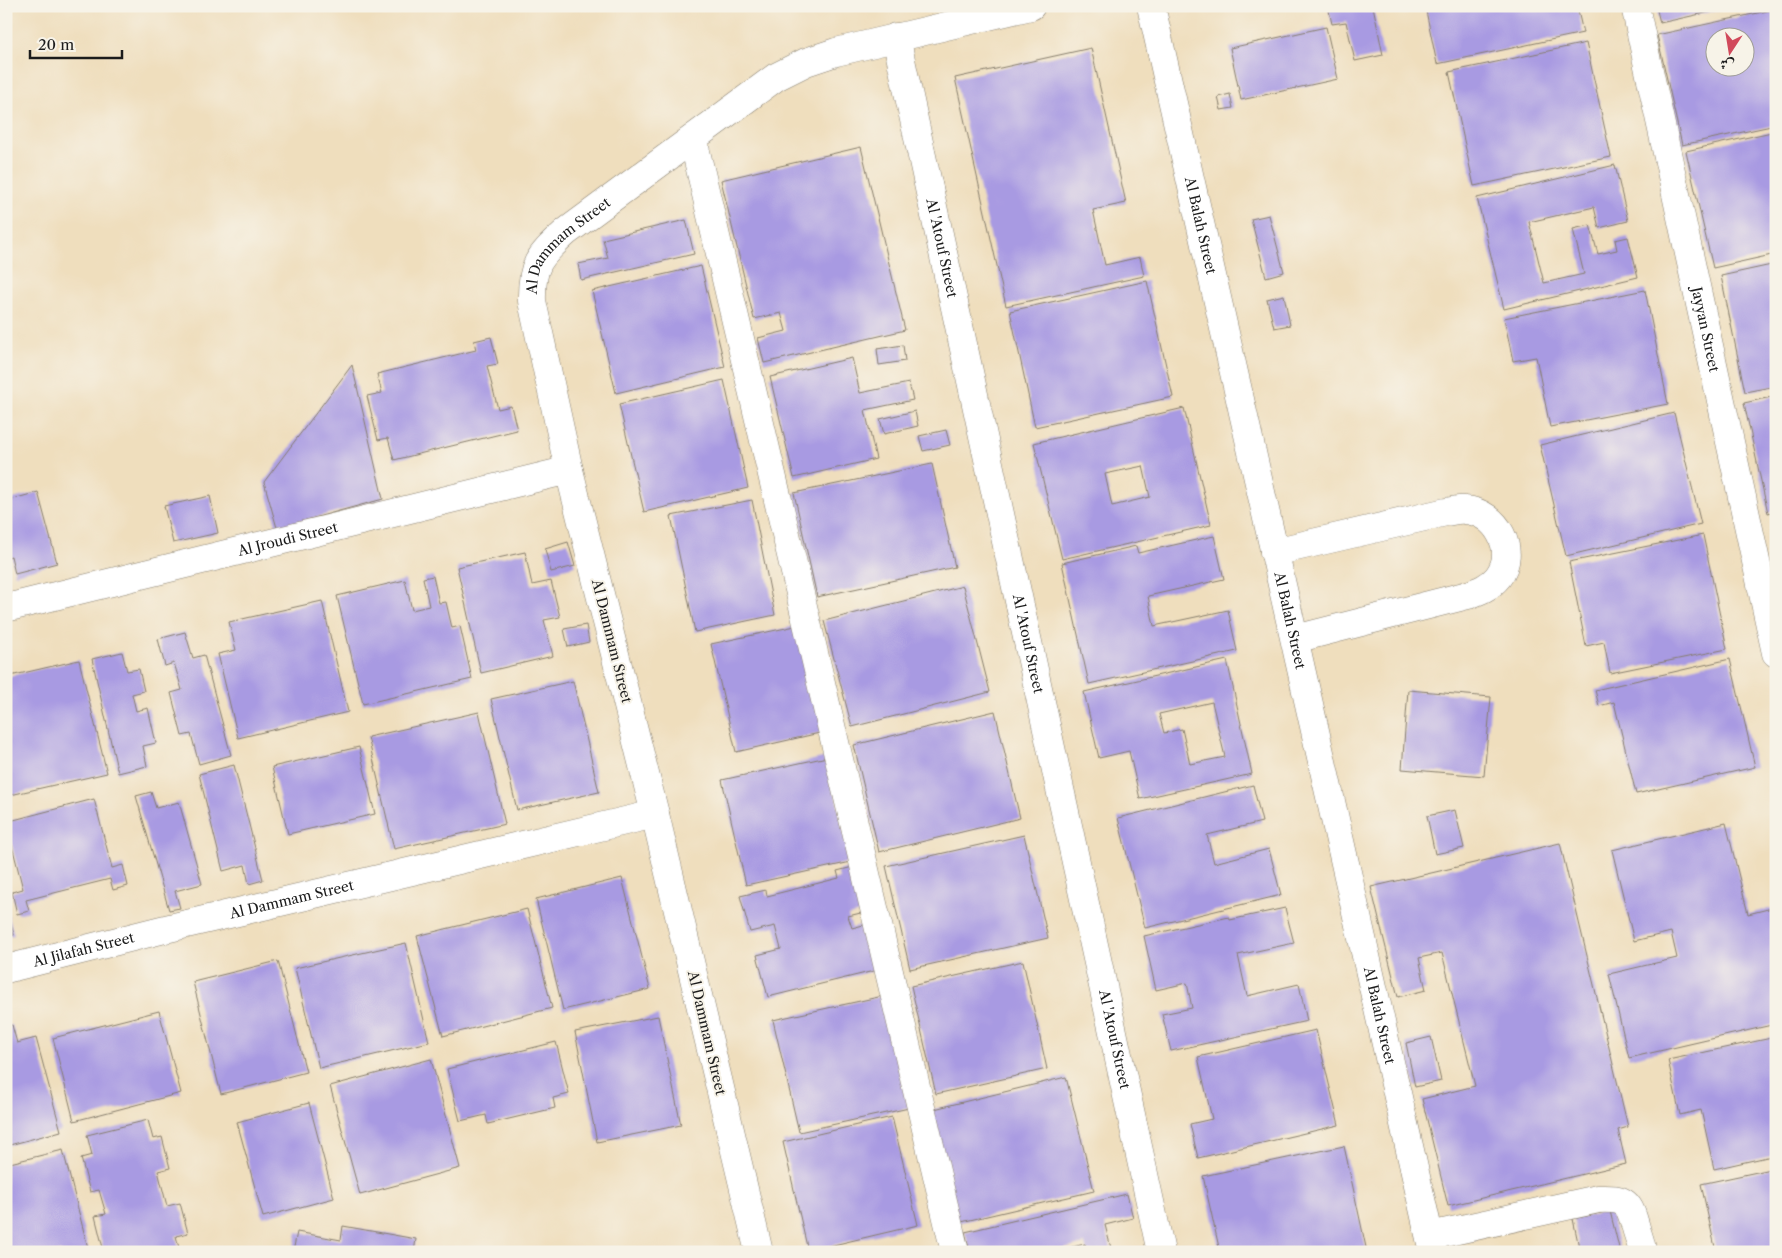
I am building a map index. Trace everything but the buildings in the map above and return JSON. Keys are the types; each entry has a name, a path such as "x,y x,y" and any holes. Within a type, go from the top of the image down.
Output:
{"street":[{"name":"Al Balah Street","path":"1150,6 1431,1244 1598,1199 1613,1198 1624,1201 1631,1209 1642,1252"},
{"name":"Jayyan Street","path":"1635,6 1776,653"},
{"name":"Al Dammam Street","path":"759,1252 655,814 569,470 532,301 535,267 545,252 566,232 776,76 806,62 836,52 896,36 1029,7"},
{"name":"Al 'Atouf Street","path":"896,36 1160,1252"},
{"path":"693,139 955,1252"},
{"name":"Al Jroudi Street","path":"6,608 569,470"},
{"path":"1274,552 1446,512 1465,510 1483,514 1497,526 1505,542 1505,560 1498,577 1485,589 1295,639"},
{"name":"Al Dammam Street","path":"161,930 655,814"},
{"name":"Al Jilafah Street","path":"6,969 161,930"}]}
